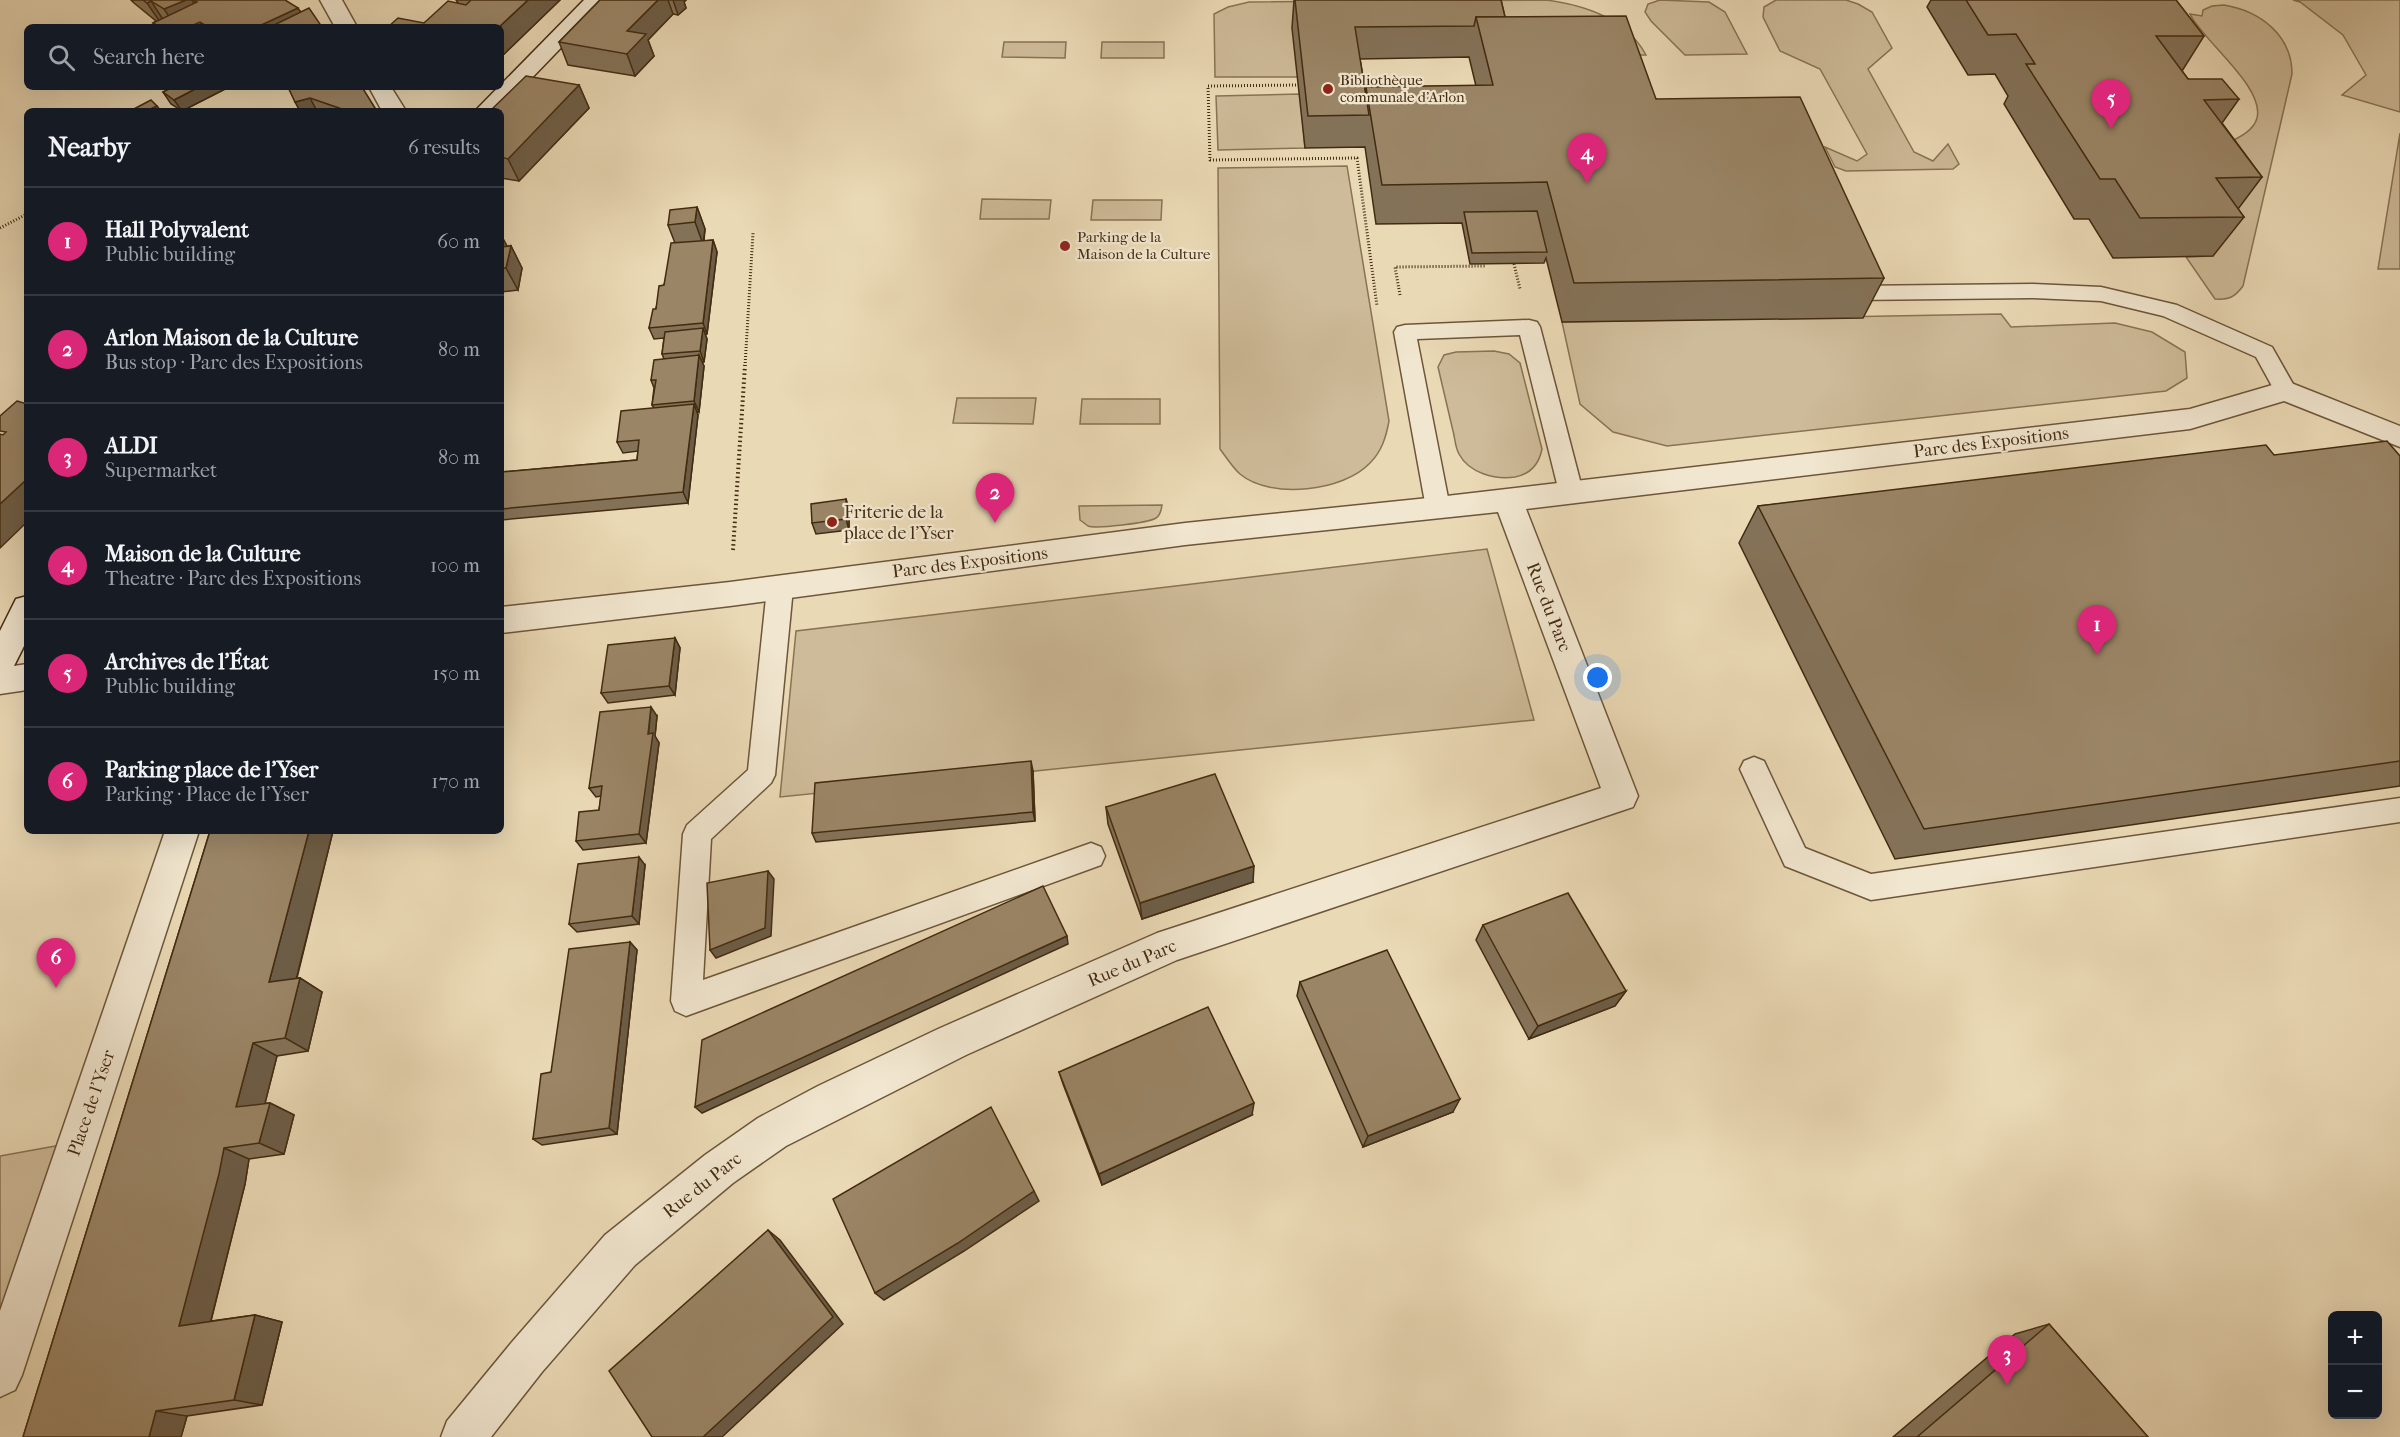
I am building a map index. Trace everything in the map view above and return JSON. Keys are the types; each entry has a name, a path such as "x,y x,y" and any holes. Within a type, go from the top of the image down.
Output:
{"street":[{"path":"331,0 344,24"},
{"path":"490,108 596,0"},
{"path":"382,90 392,108"},
{"path":"2286,391 2400,437"},
{"name":"Parc des Expositions","path":"504,620 780,588 989,558 1185,534 1438,508 2190,419 2286,391"},
{"name":"Rue du Parc","path":"463,1437 527,1357 620,1250 719,1170 772,1132 952,1042 1170,945 1622,796 1508,499"},
{"path":"0,663 24,614"},
{"path":"0,681 24,677"},
{"name":"Place de l'Yser","path":"0,1375 181,834"}],"lane":[{"path":"1852,293 2033,291 2101,294 2169,309 2264,352 2286,391"},
{"path":"1438,508 1406,332 1529,327 1571,492"},
{"path":"780,588 761,774 697,834 686,1001 1091,856"},
{"path":"1754,769 1794,857 1871,887 2400,810"}],"path":[{"path":"1299,85 1208,86 1210,160 1357,158 1380,332 1406,332 1395,267 1485,266"},
{"path":"0,228 24,216"},
{"path":"730,594 753,233"}],"shaded area":[{"path":"1546,0 1561,2 1603,15 1638,42 1646,55 1615,55 1293,28 1298,77 1215,77 1214,14 1228,7 1249,2"},
{"path":"1660,0 1709,2 1725,12 1747,54 1685,55 1645,12 1648,4"},
{"path":"1776,0 1846,0 1872,12 1892,48 1868,69 1914,152 1933,161 1948,144 1959,164 1953,169 1846,171 1835,167 1825,147 1857,161 1867,154 1820,69 1780,51 1763,17 1764,7"},
{"path":"2293,0 2400,0 2400,112 2342,95 2366,75 2343,35 2300,2"},
{"path":"2224,5 2250,13 2272,27 2286,48 2291,60 2292,74 2243,286 2231,297 2215,299 2186,257 2213,256 2230,142 2250,130 2257,118 2257,106 2252,92 2190,14 2202,16 2203,10 2212,6"},
{"path":"1004,42 1066,42 1065,58 1002,57"},
{"path":"1102,42 1164,42 1164,58 1101,58"},
{"path":"1300,94 1305,148 1218,150 1216,96"},
{"path":"2400,133 2400,269 2378,269"},
{"path":"1347,166 1389,421 1380,449 1370,463 1358,473 1326,486 1307,489 1270,487 1253,482 1240,474 1220,449 1218,168"},
{"path":"982,199 1051,200 1049,219 980,219"},
{"path":"1093,200 1162,200 1161,220 1091,220"},
{"path":"2001,314 2011,327 2115,323 2152,332 2185,352 2187,378 2166,391 1667,446 1613,432 1580,404 1562,322"},
{"path":"1494,351 1509,354 1520,363 1542,449 1533,467 1526,473 1515,477 1483,474 1463,461 1457,448 1438,367 1444,355 1456,352"},
{"path":"957,398 1036,398 1033,424 953,423"},
{"path":"1082,399 1160,399 1160,424 1080,424"},
{"path":"1162,505 1158,517 1143,522 1093,527 1080,520 1079,506"},
{"path":"1487,549 1534,720 780,797 796,631"},
{"path":"61,1145 0,1316 0,1156"}],"building":[{"path":"143,0 186,0 164,9 151,1 147,3"},
{"path":"193,0 285,0 298,8 263,24 153,23 197,2"},
{"path":"471,0 528,0 502,24 391,24 398,18 424,23 448,1 466,5"},
{"path":"600,0 658,0 627,31 646,34 627,54 559,42"},
{"path":"1295,0 1501,0 1505,17 1476,17 1474,26 1355,27 1369,115 1308,116"},
{"path":"1966,0 2176,0 2204,36 2156,36 2188,79 2222,79 2239,99 2204,100 2262,177 2216,178 2244,217 2140,218 2115,179 2100,179 2026,64 2035,64 2016,34 1988,35"},
{"path":"309,8 320,24 276,24"},
{"path":"1626,16 1656,99 1800,97 1884,278 1574,283 1547,182 1382,185 1366,87 1493,85 1476,17"},
{"path":"526,76 579,85 508,159 504,158 504,108 493,108"},
{"path":"167,90 193,90 174,100 163,92"},
{"path":"289,90 364,90 375,108 339,108 310,98 295,102"},
{"path":"151,100 157,106 153,108 136,108"},
{"path":"697,207 695,222 668,225 670,210"},
{"path":"1537,211 1547,252 1472,253 1464,212"},
{"path":"713,240 703,323 649,328 653,309 656,309 659,286 664,285 671,243"},
{"path":"511,246 506,268 504,268 504,247"},
{"path":"703,328 700,351 662,354 665,332"},
{"path":"699,355 694,401 652,405 656,380 651,380 654,360"},
{"path":"17,401 24,403 24,482 0,504 0,434 3,435 6,432 0,431 0,416"},
{"path":"694,404 683,492 504,509 504,472 637,460 639,440 617,442 621,411"},
{"path":"2387,441 2400,456 2400,761 1924,829 1758,506 2266,445 2274,455"},
{"path":"846,499 846,519 812,523 811,504"},
{"path":"675,638 669,686 601,693 608,645"},
{"path":"651,707 648,734 653,733 639,834 576,841 579,812 599,810 602,786 589,788 600,712"},
{"path":"1031,761 1033,812 812,833 815,783"},
{"path":"1215,774 1254,866 1140,903 1106,807"},
{"path":"209,834 308,834 269,982 300,978 285,1038 253,1043 236,1107 270,1103 259,1143 224,1148 179,1326 255,1315 234,1400 156,1411 149,1437 23,1437"},
{"path":"639,857 632,916 569,924 578,864"},
{"path":"768,871 765,928 710,950 707,883"},
{"path":"1043,886 1067,936 695,1107 702,1040"},
{"path":"1568,893 1626,991 1538,1026 1483,925"},
{"path":"630,942 609,1128 533,1139 541,1074 551,1072 569,949"},
{"path":"1387,950 1460,1099 1368,1136 1300,982"},
{"path":"1208,1007 1254,1103 1099,1174 1059,1072"},
{"path":"991,1107 1034,1191 958,1243 875,1293 833,1199"},
{"path":"768,1230 833,1317 703,1437 652,1437 609,1371"},
{"path":"2049,1324 2148,1437 1917,1437"}],"place":[{"name":"Bibliothèque communale d'Arlon","path":"1328,89"},
{"name":"Archives de l'État","path":"2111,129"},
{"name":"Maison de la Culture","path":"1587,183"},
{"name":"Parking de la Maison de la Culture","path":"1065,246"},
{"name":"Friterie de la place de l'Yser","path":"832,522"},
{"name":"Arlon Maison de la Culture","path":"995,523"},
{"name":"Hall Polyvalent","path":"2097,655"},
{"name":"Parking place de l'Yser","path":"56,988"},
{"name":"ALDI","path":"2007,1385"}]}
